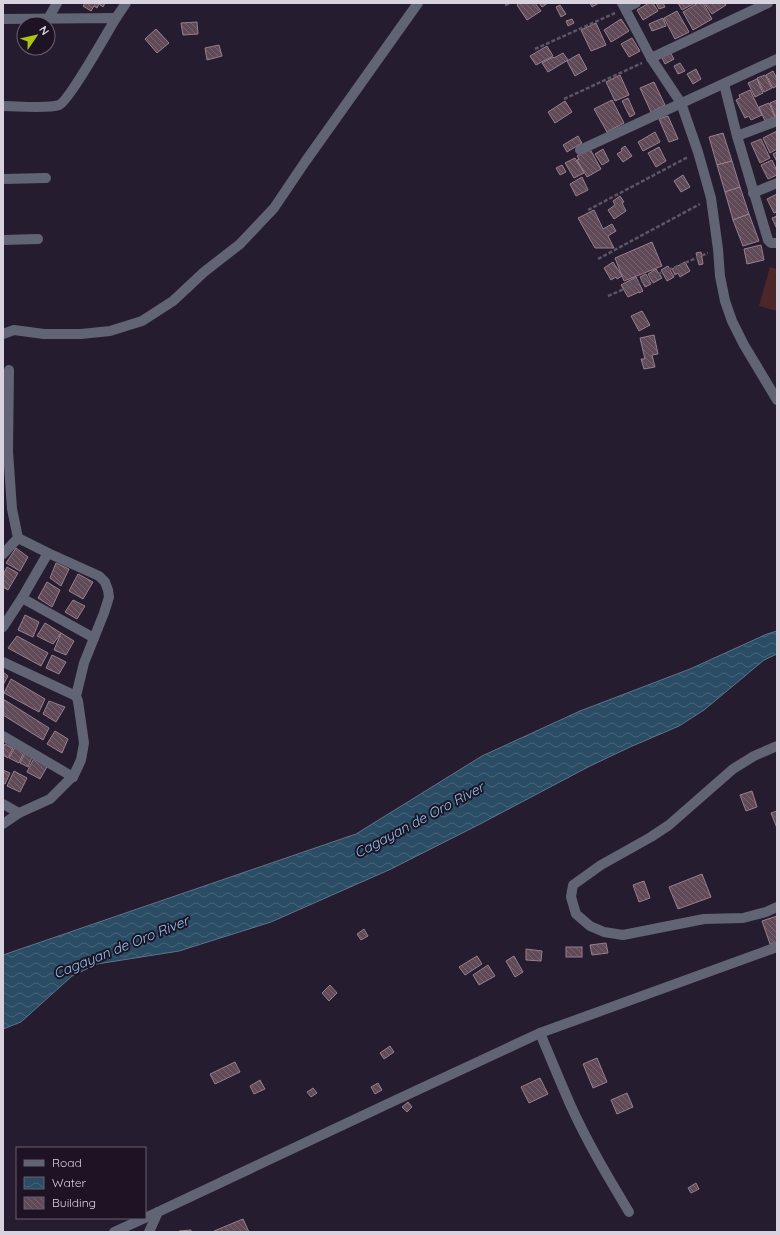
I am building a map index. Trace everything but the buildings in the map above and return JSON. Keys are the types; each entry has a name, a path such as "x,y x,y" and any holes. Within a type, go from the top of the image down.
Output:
{"street":[{"path":"50,16 57,3"},
{"path":"3,106 51,106 60,104 70,92 126,3"},
{"path":"3,334 14,330 44,334 80,334 110,331 142,321 173,302 204,272 240,244 274,208 418,3"},
{"path":"636,3 623,6 651,58 681,103 698,152 711,198 720,276 725,301 732,321 744,345 777,400"},
{"path":"651,58 768,3"},
{"path":"56,19 116,18"},
{"path":"3,19 16,19"},
{"path":"580,150 777,59"},
{"path":"724,84 753,193 768,240 777,245"},
{"path":"737,136 777,120"},
{"path":"3,179 46,178"},
{"path":"753,193 777,183"},
{"path":"3,240 38,239"},
{"path":"3,824 19,813 50,799 73,777 81,760 84,743 76,696 84,663 109,597 105,582 99,576 18,538 7,508 6,451 9,370"},
{"path":"3,554 18,538"},
{"path":"3,626 22,598 48,553"},
{"path":"22,598 94,638"},
{"path":"3,662 76,696"},
{"path":"3,736 73,777"},
{"path":"777,746 754,756 733,769 669,825 651,837 601,865 573,885 571,897 576,914 590,926 604,932 623,935 704,919 743,918 766,912 777,907"},
{"path":"3,804 19,813"},
{"path":"146,1217 540,1033 777,947"},
{"path":"540,1033 580,1125 629,1212"},
{"path":"149,1232 158,1212"},
{"path":"114,1232 143,1219"}],"path":[{"path":"505,6 510,3"},
{"path":"535,50 623,6"},
{"path":"564,99 651,58"},
{"path":"588,210 698,152"},
{"path":"598,259 711,198"},
{"path":"608,296 718,249"}],"shaded area":[{"path":"770,267 777,269 777,311 759,306"}],"water":[{"name":"Cagayan de Oro River","path":"777,631 777,654 764,660 704,710 679,726 588,767 391,869 271,922 179,951 97,964 72,976 21,1022 3,1029 3,955 356,834 482,756 580,711 690,669 767,634"}]}
